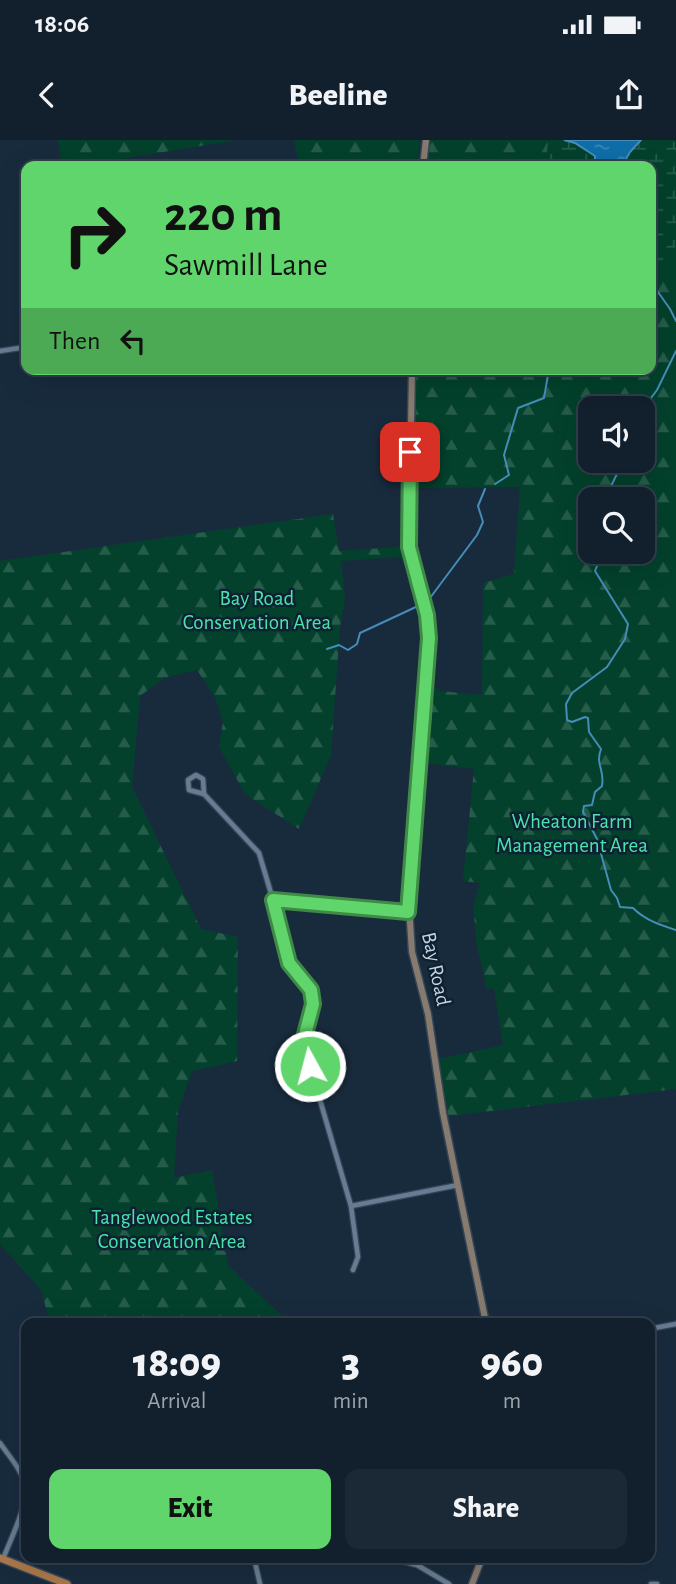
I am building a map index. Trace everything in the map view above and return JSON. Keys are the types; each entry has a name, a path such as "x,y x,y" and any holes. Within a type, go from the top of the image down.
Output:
{"main road":[{"path":"424,161 426,140"},
{"name":"Bay Road","path":"412,375 409,541 411,561 427,615 429,638 408,912 412,952 428,1014 443,1113 485,1318"},
{"path":"2,1558 67,1584"},
{"path":"471,1584 480,1563"}],"street":[{"path":"0,351 21,348"},
{"path":"204,794 203,779 195,775 191,777 187,783 190,790 204,794 259,853 289,963 311,990 313,1004 303,1042 351,1206 358,1257 353,1270"},
{"path":"273,900 408,912"},
{"path":"351,1206 458,1185"},
{"path":"655,1328 676,1324"},
{"path":"0,1443 21,1474"},
{"path":"2,1558 21,1510"},
{"path":"255,1563 260,1584"},
{"path":"413,1563 450,1584"},
{"path":"651,1584 657,1584"}],"green space":[{"path":"58,140 237,140 109,161 61,161"},
{"path":"294,140 420,140 418,161 299,161"},
{"name":"Wheaton Farm Management Area","path":"430,140 676,140 676,1089 448,1116 439,1059 503,1045 494,988 487,990 477,946 473,906 480,883 463,881 474,769 424,763 431,683 440,691 482,695 483,583 514,574 520,487 414,488 416,375 656,375 656,161 428,161"},
{"path":"548,140 575,143 595,156 595,161 546,161"},
{"path":"641,140 676,140 676,245 664,275 656,280 656,161 625,161"},
{"path":"333,514 339,551 397,547 404,543 407,562 398,557 341,561 345,598 340,627 331,755 299,829 245,794 219,747 223,722 215,697 197,670 164,678 140,696 132,787 201,929 238,937 237,1061 192,1071 178,1111 174,1178 212,1170 228,1266 285,1318 49,1318 41,1290 0,1244 0,561"}],"water":[{"path":"564,140 641,140 625,161 595,161 595,156 575,143"}],"waterway":[{"path":"656,289 676,321"},
{"path":"652,396 676,351"},
{"path":"495,484 509,475 504,455 518,408 544,398 548,375"},
{"path":"612,487 618,473"},
{"path":"430,598 477,535 483,522 478,506 485,489"},
{"path":"598,564 595,571 628,624 625,639 607,667 572,693 566,704 567,720 572,722 588,718 589,732 601,749 599,759 602,786 595,792 592,805 584,806 583,812 597,839 611,890 620,907 633,908 648,919 676,930"},
{"path":"327,649 339,645 348,650 357,644 360,633 418,606"}],"route":[{"path":"310,1066 303,1042 313,1004 311,990 289,963 273,900 408,912 429,638 427,615 409,547 410,452"}],"park label":[{"name":"Bay Road Conservation Area","path":"257,610"},
{"name":"Tanglewood Estates Conservation Area","path":"172,1229"}]}
